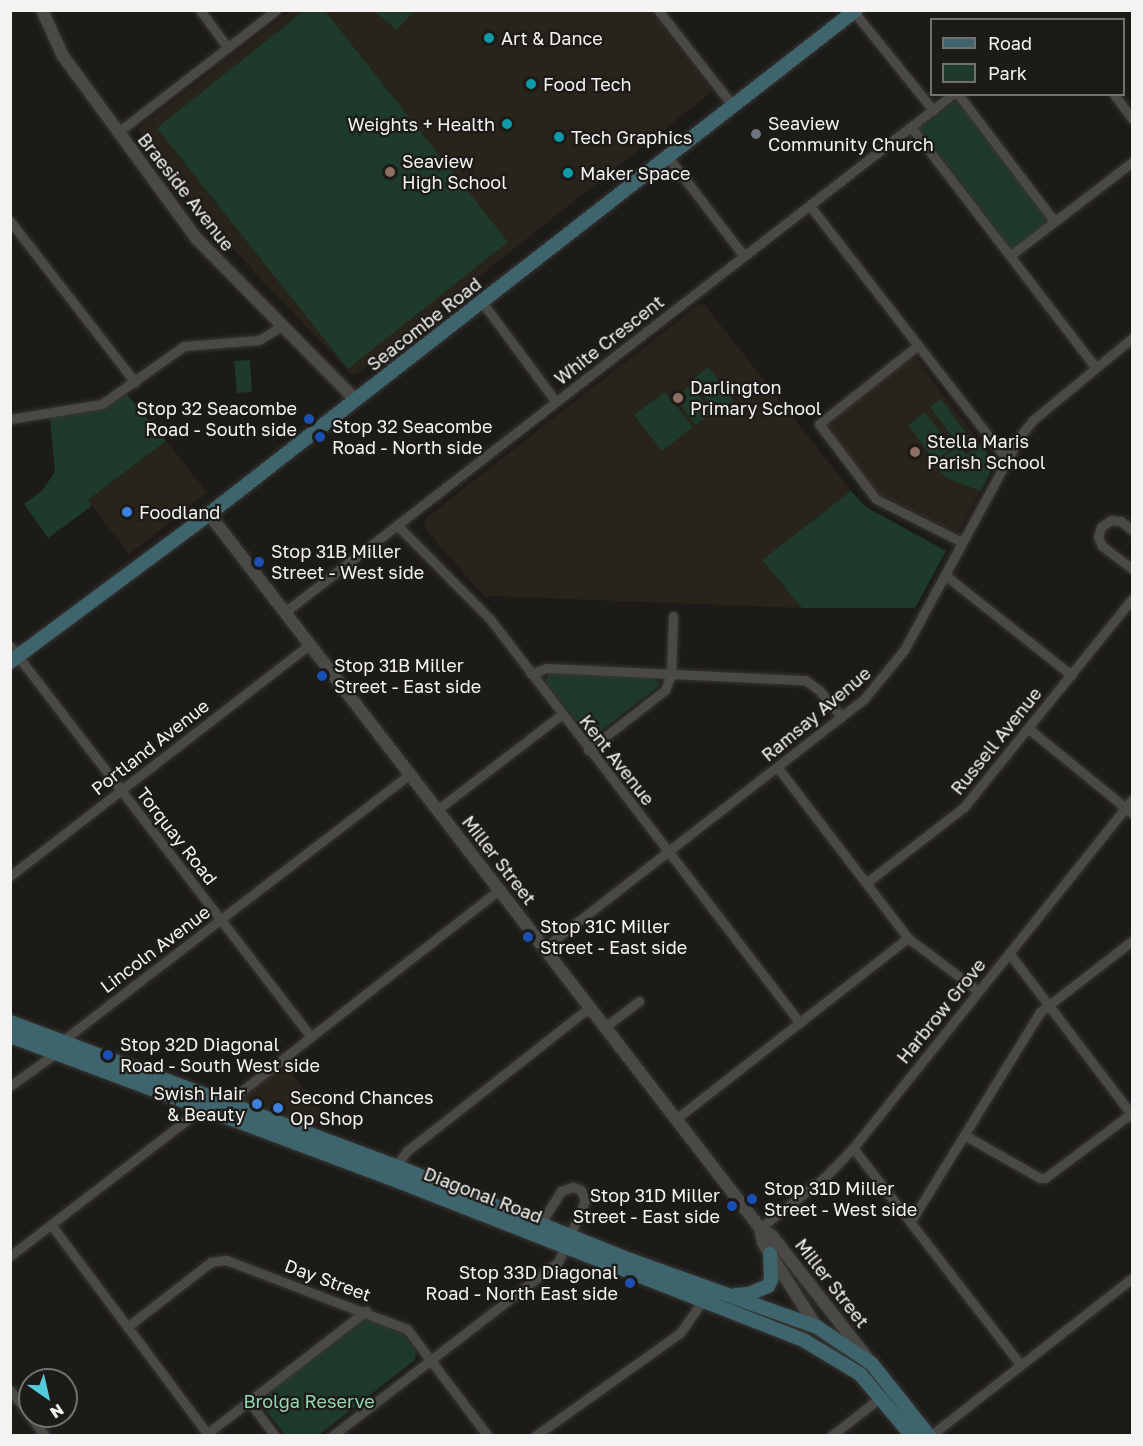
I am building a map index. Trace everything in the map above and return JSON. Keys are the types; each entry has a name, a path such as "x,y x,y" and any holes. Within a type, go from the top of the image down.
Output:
{"main road":[{"name":"Seacombe Road","path":"13,655 208,513 356,400 855,11"},
{"name":"Diagonal Road","path":"10,1022 59,1047 205,1103 393,1172 542,1223 568,1240 702,1301 790,1334 846,1362 881,1397 912,1436"},
{"name":"Diagonal Road","path":"10,1036 59,1047"},
{"name":"Diagonal Road","path":"205,1103 225,1104 568,1240 708,1287 817,1327 872,1364 930,1436"},
{"path":"730,1295 749,1294 768,1286 772,1271 770,1254"},
{"path":"702,1301 708,1287"},
{"path":"817,1327 846,1362"}],"street":[{"name":"Braeside Avenue","path":"42,10 63,56 117,134 196,239 280,327 356,400"},
{"path":"200,10 228,48"},
{"path":"117,134 276,10"},
{"path":"658,10 733,106"},
{"path":"855,11 933,110"},
{"name":"White Crescent","path":"285,612 950,96"},
{"path":"960,96 1054,221"},
{"path":"1115,96 1132,119"},
{"path":"911,127 1095,367"},
{"path":"668,157 744,256"},
{"path":"1011,255 1132,162"},
{"path":"810,206 1006,459"},
{"path":"10,221 135,382"},
{"path":"482,302 556,402"},
{"path":"11,416 48,414 102,404 184,346 259,340 280,327"},
{"name":"Ramsay Avenue","path":"544,948 864,699 899,660 1006,459 1033,420 1132,338"},
{"path":"917,346 819,424 876,499 962,542"},
{"name":"Miller Street","path":"208,513 760,1228 770,1254 817,1327"},
{"path":"1132,530 1121,521 1111,520 1101,527 1098,537 1102,546 1132,569"},
{"name":"Kent Avenue","path":"398,526 490,619 561,715 800,1023"},
{"path":"945,575 1071,675"},
{"name":"Russell Avenue","path":"866,883 964,807 1132,599"},
{"path":"588,750 661,694 671,674 673,615"},
{"name":"Portland Avenue","path":"10,876 310,644"},
{"name":"Torquay Road","path":"13,655 121,790 310,1035"},
{"path":"531,674 547,668 805,680 819,690 842,717"},
{"path":"437,810 561,715"},
{"path":"1029,729 1130,807"},
{"path":"778,768 908,938 976,990"},
{"name":"Lincoln Avenue","path":"10,1086 410,774"},
{"name":"Harbrow Grove","path":"760,1228 825,1177 853,1148 976,990 1130,807"},
{"path":"225,1104 310,1035 500,890"},
{"path":"676,1119 908,938"},
{"path":"911,1221 966,1136 1040,1012 1132,940"},
{"path":"966,1136 1040,1178 1045,1178 1132,1114 1009,953"},
{"path":"605,1027 639,1001"},
{"path":"393,1172 407,1151 590,1007"},
{"path":"10,1256 52,1226 205,1103"},
{"path":"853,1148 1020,1364"},
{"name":"Diagonal Road","path":"542,1223 561,1191 573,1187 581,1190 585,1201 568,1240"},
{"path":"52,1226 205,1434 366,1311"},
{"name":"Miller Street","path":"760,1228 772,1236 872,1364"},
{"path":"332,1436 430,1358 558,1262 568,1240"},
{"name":"Day Street","path":"127,1327 219,1259 366,1311 406,1329 488,1436"},
{"path":"930,1436 1132,1278"},
{"path":"535,1436 680,1333 702,1301"},
{"path":"831,1436 881,1397"},
{"path":"249,1401 275,1436"}],"shaded area":[{"name":"Seaview High School","path":"290,11 651,11 713,91 356,374 350,373 201,215 138,129"},
{"name":"Darlington Primary School","path":"699,304 705,305 851,491 762,560 802,608 490,596 486,599 424,527 427,517"},
{"name":"Stella Maris Parish School","path":"909,358 916,358 992,459 993,467 960,530 955,532 874,491 826,428 829,418"},
{"path":"166,441 207,492 129,555 88,500"},
{"path":"284,1063 326,1117 309,1130 238,1104 240,1097"}],"green space":[{"path":"305,10 325,11 508,242 348,369 157,128"},
{"path":"374,11 414,11 397,30"},
{"path":"956,100 1049,222 1012,250 919,128"},
{"path":"250,360 252,392 237,393 234,361"},
{"path":"708,367 733,400 717,413 692,380"},
{"path":"691,385 712,413 696,425 674,397"},
{"path":"665,392 693,427 662,451 634,415"},
{"path":"127,394 166,441 88,500 92,506 48,538 24,504 42,491 55,472 50,418 106,408"},
{"path":"941,399 969,437 959,445 930,407"},
{"path":"925,412 952,448 935,461 908,425"},
{"path":"981,444 992,459 993,467 981,491 948,479 933,465 959,445 966,455"},
{"path":"851,491 866,507 946,551 915,608 802,608 762,560"},
{"path":"549,673 655,678 660,685 591,739 545,682"},
{"name":"Brolga Reserve","path":"364,1318 401,1331 416,1351 415,1360 319,1435 285,1435 261,1404 260,1396"}],"place":[{"name":"Art & Dance","path":"489,38"},
{"name":"Food Tech","path":"531,84"},
{"name":"Weights + Health","path":"507,124"},
{"name":"Seaview Community Church","path":"756,134"},
{"name":"Tech Graphics","path":"559,137"},
{"name":"Seaview High School","path":"390,172"},
{"name":"Maker Space","path":"568,173"},
{"name":"Darlington Primary School","path":"678,398"},
{"name":"Stop 32 Seacombe Road - South side","path":"309,419"},
{"name":"Stop 32 Seacombe Road - North side","path":"320,437"},
{"name":"Stella Maris Parish School","path":"915,452"},
{"name":"Foodland","path":"127,512"},
{"name":"Stop 31B Miller Street - West side","path":"259,562"},
{"name":"Stop 31B Miller Street - East side","path":"322,676"},
{"name":"Stop 31C Miller Street - East side","path":"528,937"},
{"name":"Stop 32D Diagonal Road - South West side","path":"108,1055"},
{"name":"Swish Hair & Beauty","path":"257,1104"},
{"name":"Second Chances Op Shop","path":"278,1108"},
{"name":"Stop 31D Miller Street - West side","path":"752,1199"},
{"name":"Stop 31D Miller Street - East side","path":"732,1206"},
{"name":"Stop 33D Diagonal Road - North East side","path":"630,1283"}]}
